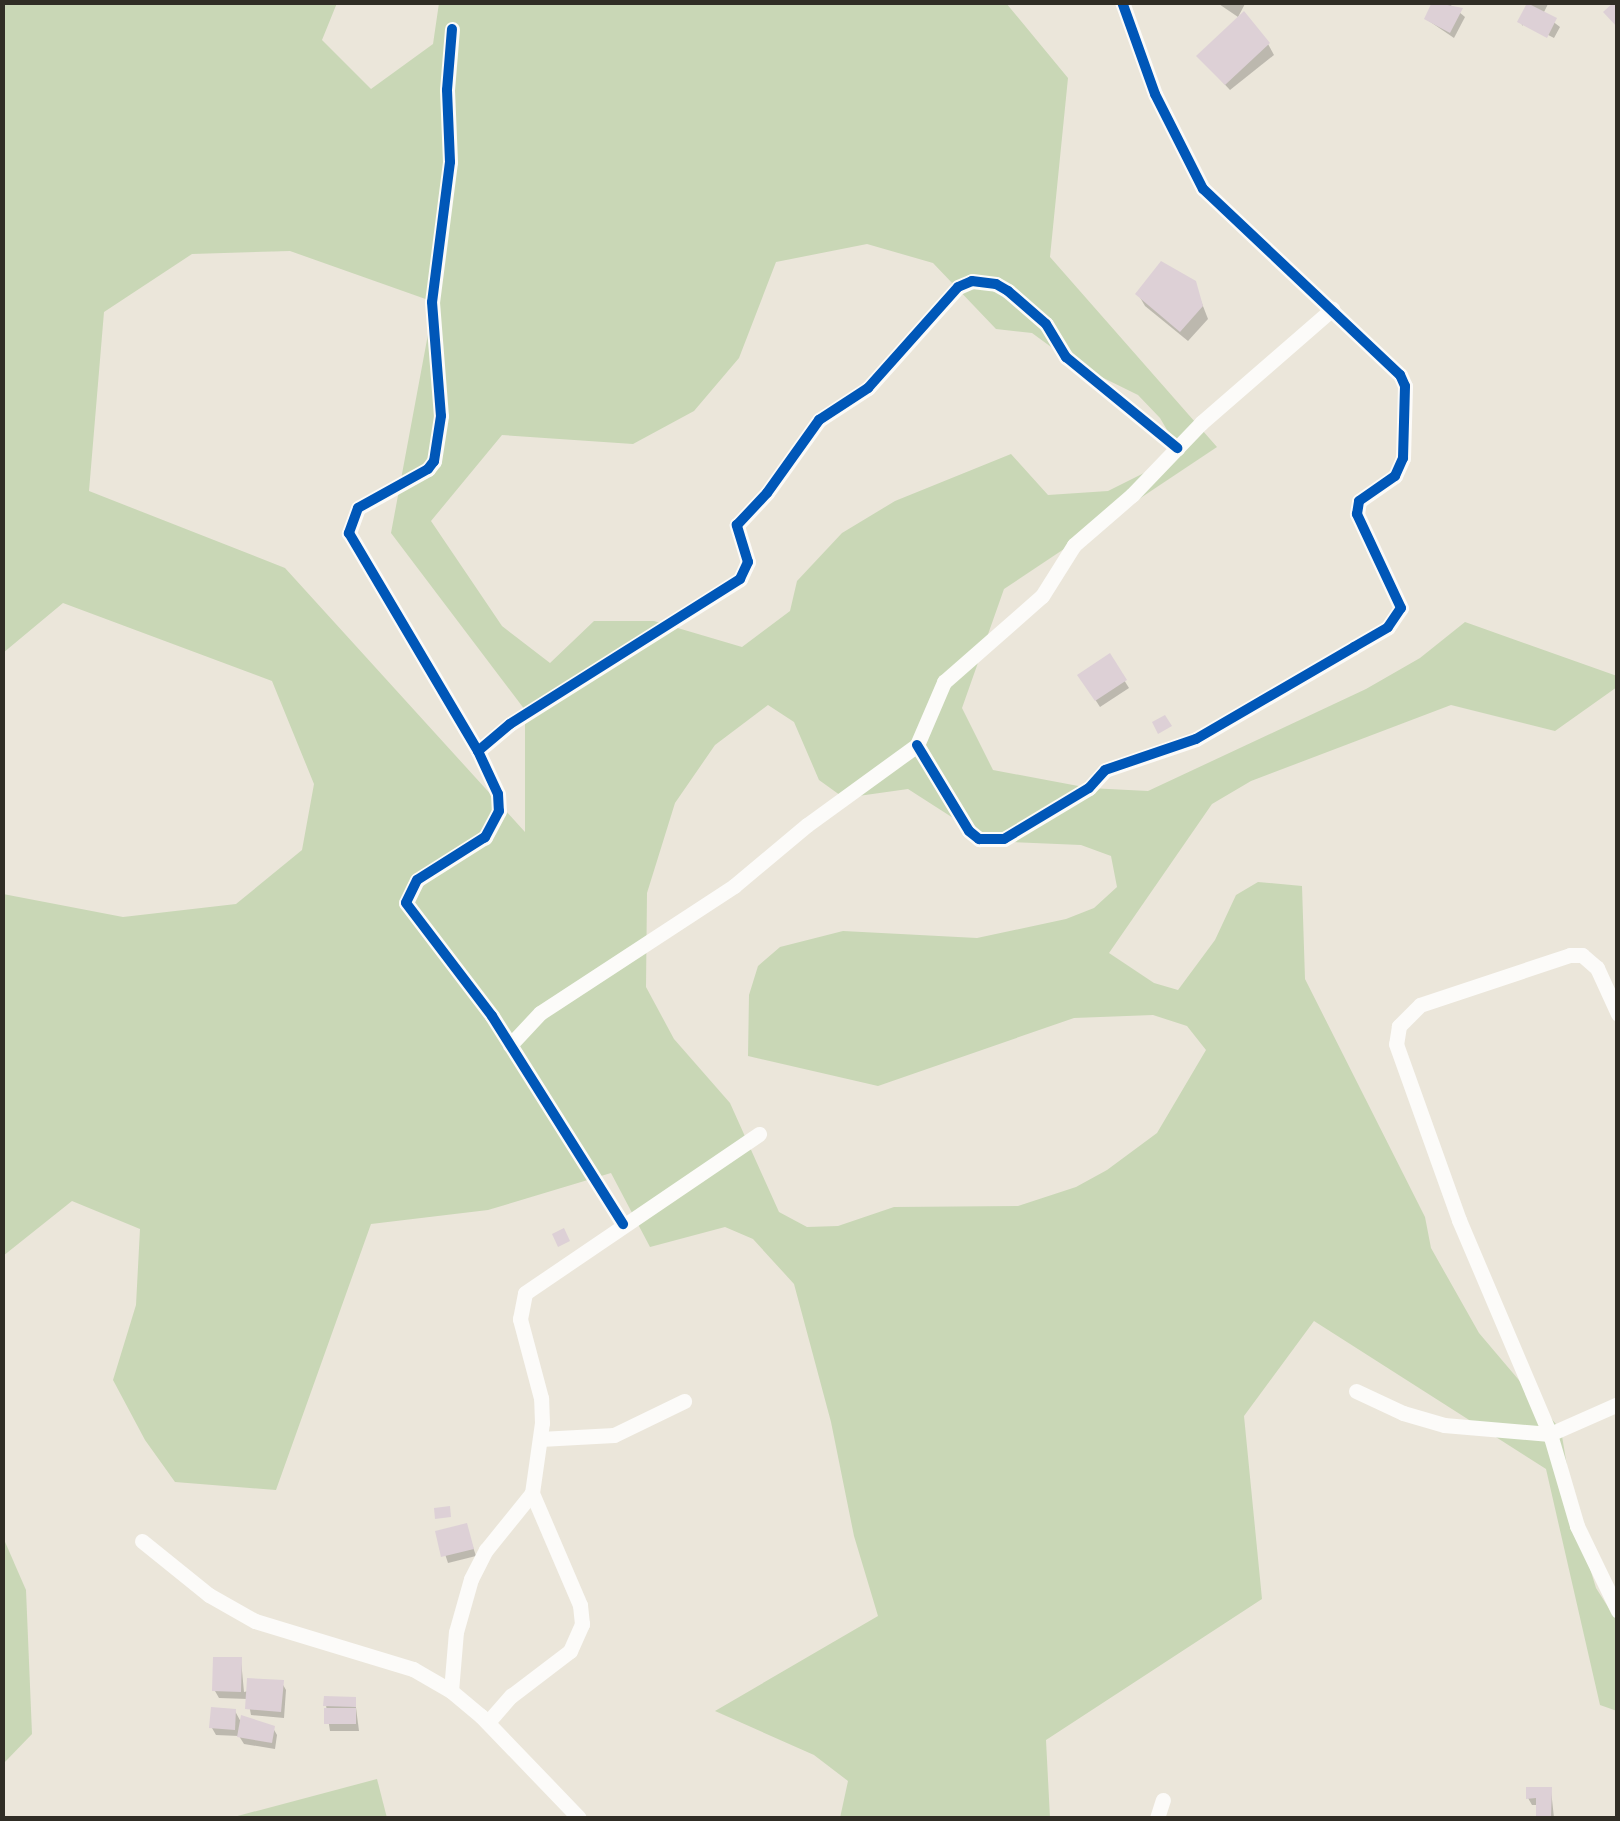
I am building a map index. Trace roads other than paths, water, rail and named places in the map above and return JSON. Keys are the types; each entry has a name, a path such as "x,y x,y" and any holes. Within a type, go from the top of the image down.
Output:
{"street":[{"path":"917,745 968,831 979,839 1004,839 1089,788 1105,770 1196,739 1399,617 1399,599 1357,514 1364,494 1394,476 1403,458 1404,386 1393,364 1203,189 1155,94 1122,2"},
{"path":"452,30 447,90 450,162 432,302 441,416 434,461 428,470 358,508 349,533 478,751 498,794 494,826 485,838 418,880 406,903 510,1045 623,1224"},
{"path":"478,751 510,724 740,579 748,562 737,525 767,492 819,420 868,388 958,287 972,281 996,284 1008,291 1046,324 1066,357 1177,448"},
{"path":"510,1045 540,1012 734,886 807,825 917,745 944,682 1042,596 1074,544 1332,309"},
{"path":"1618,1014 1590,959 1570,955 1420,1005 1399,1026 1396,1044 1459,1220 1550,1434 1577,1526 1618,1611"},
{"path":"451,1692 456,1632 470,1579 486,1550 532,1493 541,1398 520,1304 525,1293 758,1134"},
{"path":"1356,1391 1403,1413 1444,1425 1550,1434 1618,1404"},
{"path":"540,1438 614,1435 684,1401"},
{"path":"488,1722 511,1696 570,1651 582,1624 580,1605 532,1493"},
{"path":"142,1541 208,1595 255,1621 413,1670 451,1692 488,1722 579,1818"},
{"path":"1157,1818 1163,1800"}]}
